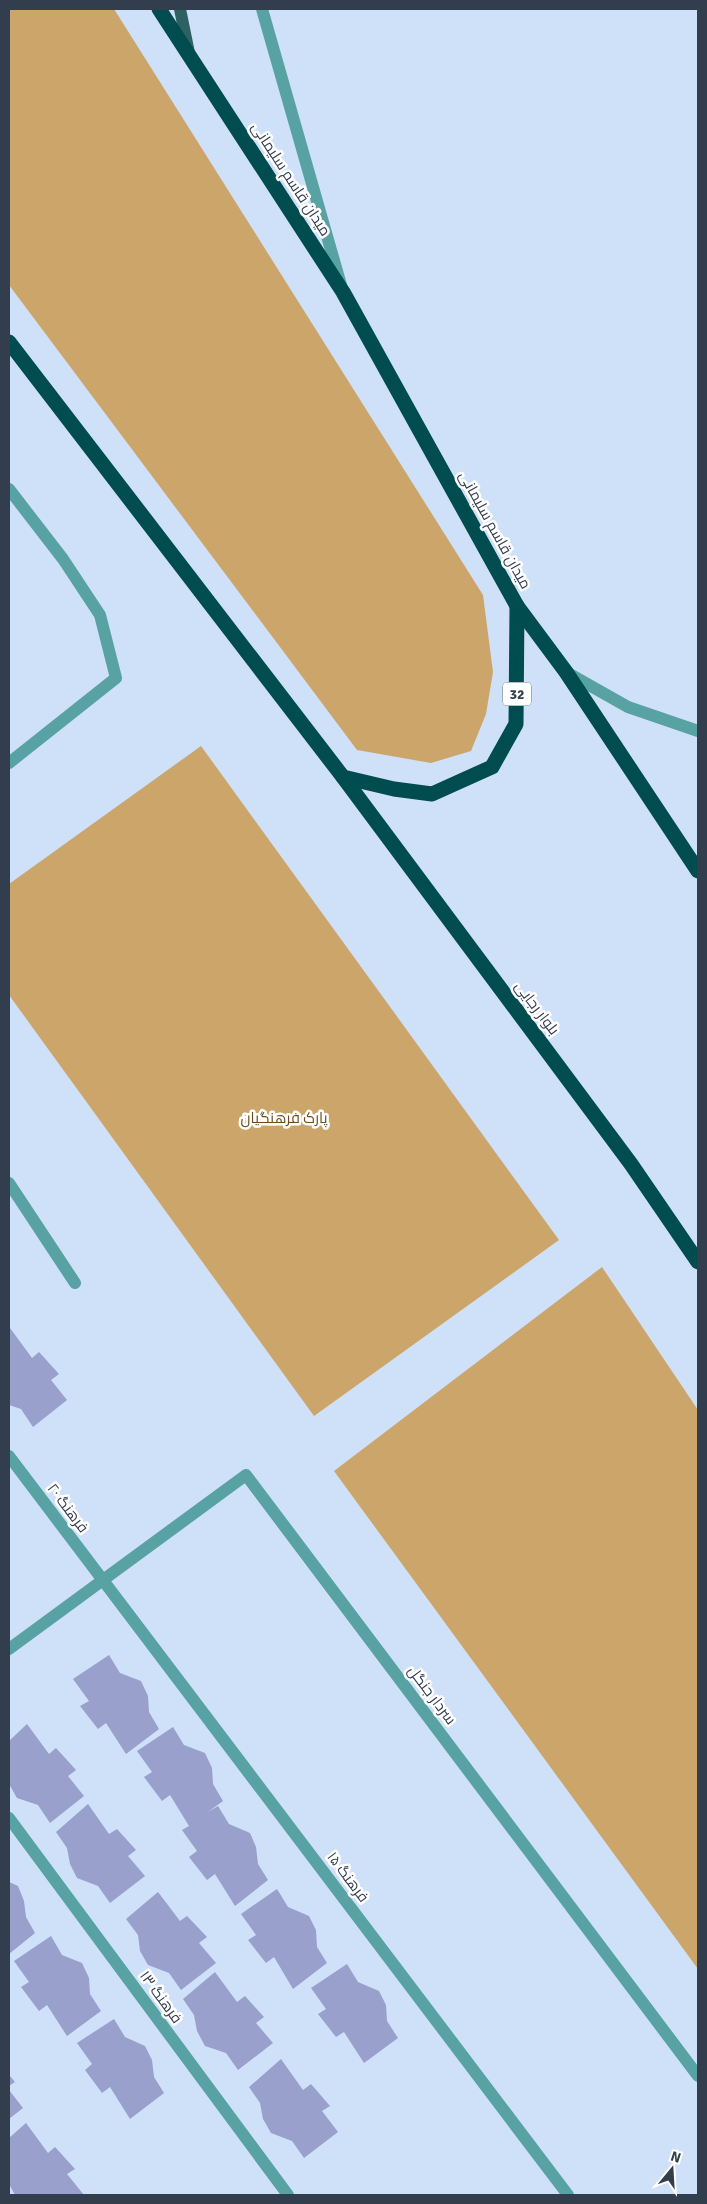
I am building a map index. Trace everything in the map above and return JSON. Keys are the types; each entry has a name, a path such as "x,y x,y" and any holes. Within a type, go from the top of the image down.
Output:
{"highway":[{"name":"میدان قاسم سلیمانی","path":"160,9 343,292 517,606 516,724 492,767 432,794 394,789 343,777"},
{"path":"9,342 343,777"},
{"name":"32","path":"517,606 566,672 698,871"},
{"name":"بلوار رجایی","path":"343,777 631,1164 698,1262"}],"main road":[{"path":"180,9 189,53"}],"street":[{"path":"262,9 343,292"},
{"path":"9,489 63,559 100,615 116,678 9,763"},
{"path":"566,672 628,707 698,731"},
{"path":"9,1183 75,1283"},
{"name":"فرهنگ ۲۰","path":"9,1456 102,1579"},
{"name":"سردار جنگل","path":"102,1579 246,1476 698,2076"},
{"path":"9,1648 102,1579"},
{"name":"فرهنگ ۱۵","path":"102,1579 568,2195"},
{"name":"فرهنگ ۱۳","path":"9,1818 288,2195"}],"green space":[{"path":"9,9 114,9 483,595 493,672 486,714 471,751 431,763 357,750 9,285"},
{"name":"پارک فرهنگیان","path":"201,746 559,1240 314,1416 9,995 9,884"},
{"path":"602,1267 698,1410 698,1969 334,1471"}],"building":[{"path":"10,1328 32,1358 39,1352 59,1374 51,1380 67,1400 33,1427 21,1409 9,1405"},
{"path":"109,1655 120,1673 141,1681 148,1696 149,1712 159,1729 126,1754 106,1723 98,1729 80,1706 89,1701 73,1679"},
{"path":"27,1724 49,1754 56,1748 76,1770 68,1776 84,1796 50,1823 38,1805 17,1798 9,1784 9,1741"},
{"path":"173,1727 184,1745 205,1753 212,1768 213,1784 223,1801 208,1812 218,1806 229,1824 250,1833 256,1847 258,1864 268,1880 235,1906 215,1874 207,1880 189,1857 197,1851 182,1830 189,1826 170,1795 162,1801 144,1777 152,1772 137,1751"},
{"path":"88,1804 109,1834 117,1829 136,1850 128,1856 145,1876 110,1903 98,1886 77,1878 70,1864 67,1848 56,1832"},
{"path":"9,1882 18,1886 24,1901 26,1917 35,1933 9,1954"},
{"path":"277,1889 288,1907 309,1916 316,1930 317,1947 327,1963 293,1989 274,1957 266,1963 248,1940 256,1935 241,1914"},
{"path":"158,1892 180,1921 187,1916 207,1937 199,1943 216,1963 181,1990 169,1973 148,1965 140,1951 138,1935 126,1919"},
{"path":"51,1936 62,1955 82,1963 89,1978 90,1994 101,2011 67,2036 47,2005 39,2011 21,1987 29,1982 14,1961"},
{"path":"347,1964 358,1982 379,1991 386,2005 387,2021 398,2038 364,2063 344,2032 336,2037 318,2014 326,2009 311,1988"},
{"path":"215,1972 237,2002 245,1996 264,2017 256,2023 273,2043 238,2070 226,2053 205,2046 197,2031 194,2015 183,1999"},
{"path":"114,2019 125,2037 145,2046 152,2060 154,2077 164,2093 130,2119 110,2087 102,2093 85,2070 92,2064 77,2043"},
{"path":"281,2059 303,2090 311,2084 330,2106 322,2111 338,2132 304,2158 292,2141 271,2133 263,2119 260,2103 249,2087"},
{"path":"9,2075 15,2082 9,2086"},
{"path":"9,2090 23,2108 9,2119"},
{"path":"26,2123 48,2153 55,2147 75,2169 67,2174 84,2195 15,2195 9,2184 9,2138"}]}
